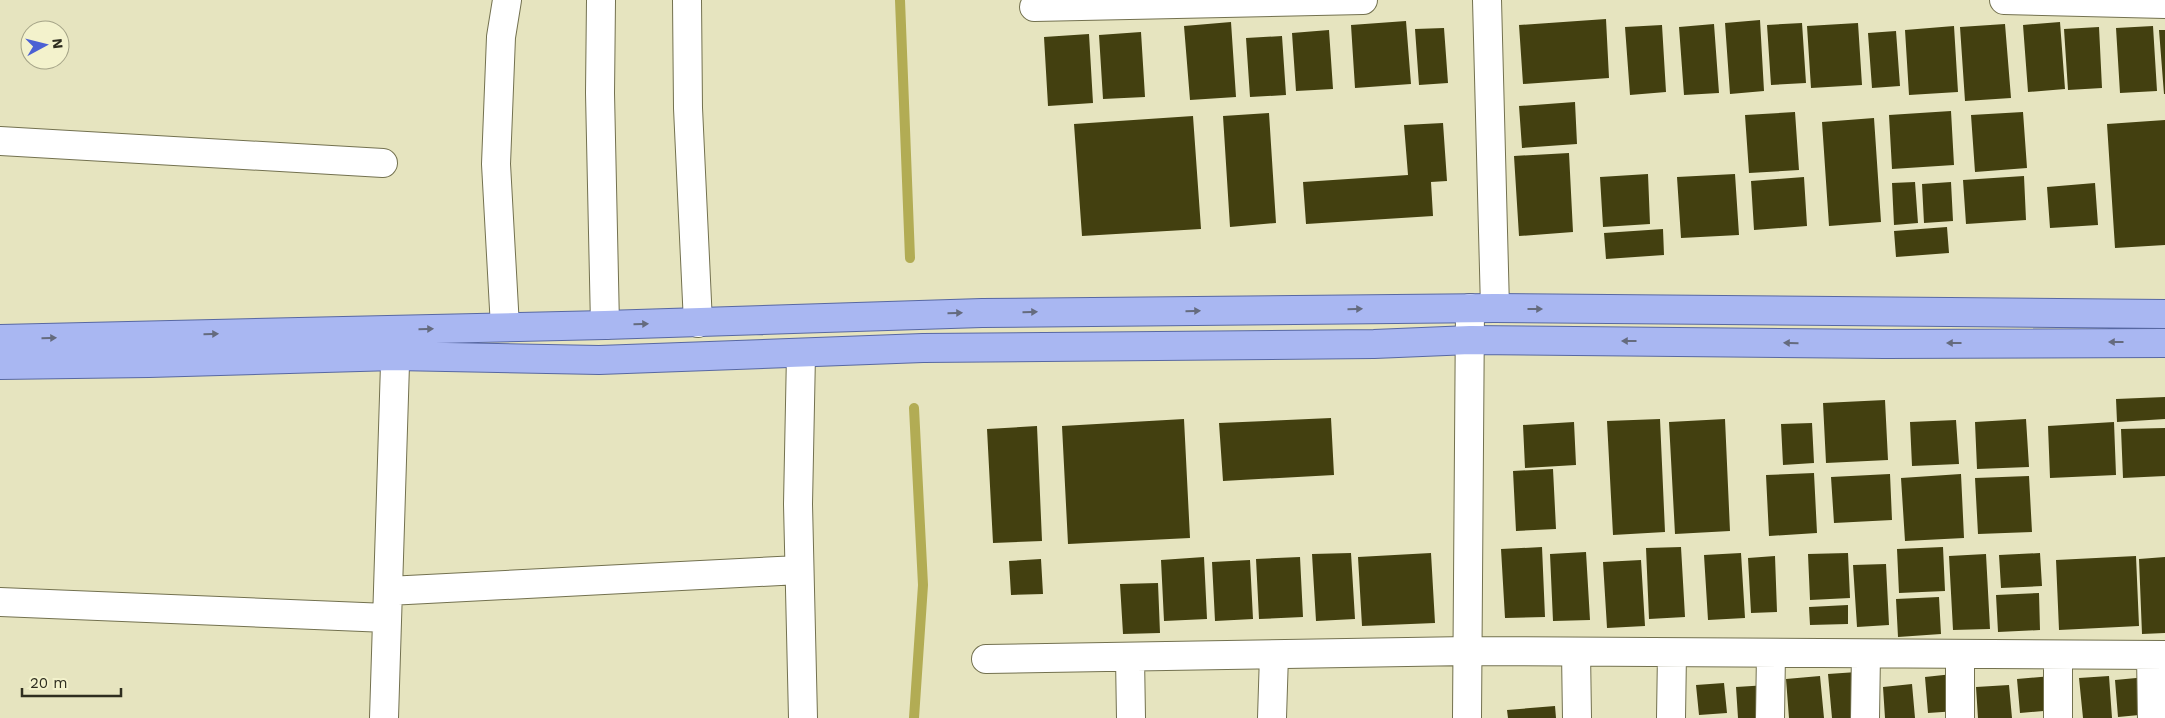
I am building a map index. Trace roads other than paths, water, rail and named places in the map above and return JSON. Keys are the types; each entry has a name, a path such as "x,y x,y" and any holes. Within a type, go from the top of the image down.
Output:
{"main road":[{"path":"0,364 149,364 395,343 505,328 924,314 1483,308 2165,314"},
{"path":"923,348 924,314"},
{"path":"0,339 395,343 599,360 923,348 1374,344 1470,340 1885,344 2165,343"}],"street":[{"path":"505,328 496,164 501,37 507,0"},
{"path":"601,0 600,93 605,326"},
{"path":"687,0 688,108 698,323"},
{"path":"1034,8 1363,0"},
{"path":"1467,718 1470,340 1483,308 1487,0"},
{"path":"2004,0 2165,4"},
{"path":"0,142 383,163"},
{"path":"384,718 395,343"},
{"path":"801,354 798,504 803,718"},
{"path":"0,602 388,604 799,570"},
{"path":"986,659 1468,651 2158,655 2152,718"},
{"path":"1576,652 1576,718"},
{"path":"1671,718 1672,653"},
{"path":"1770,718 1771,653"},
{"path":"1866,654 1866,718"},
{"path":"1960,654 1960,718"},
{"path":"1272,718 1274,655"},
{"path":"2058,655 2058,718"},
{"path":"1130,657 1131,718"}],"waterway":[{"path":"900,0 910,258"},
{"path":"914,408 923,585 914,718"}]}
